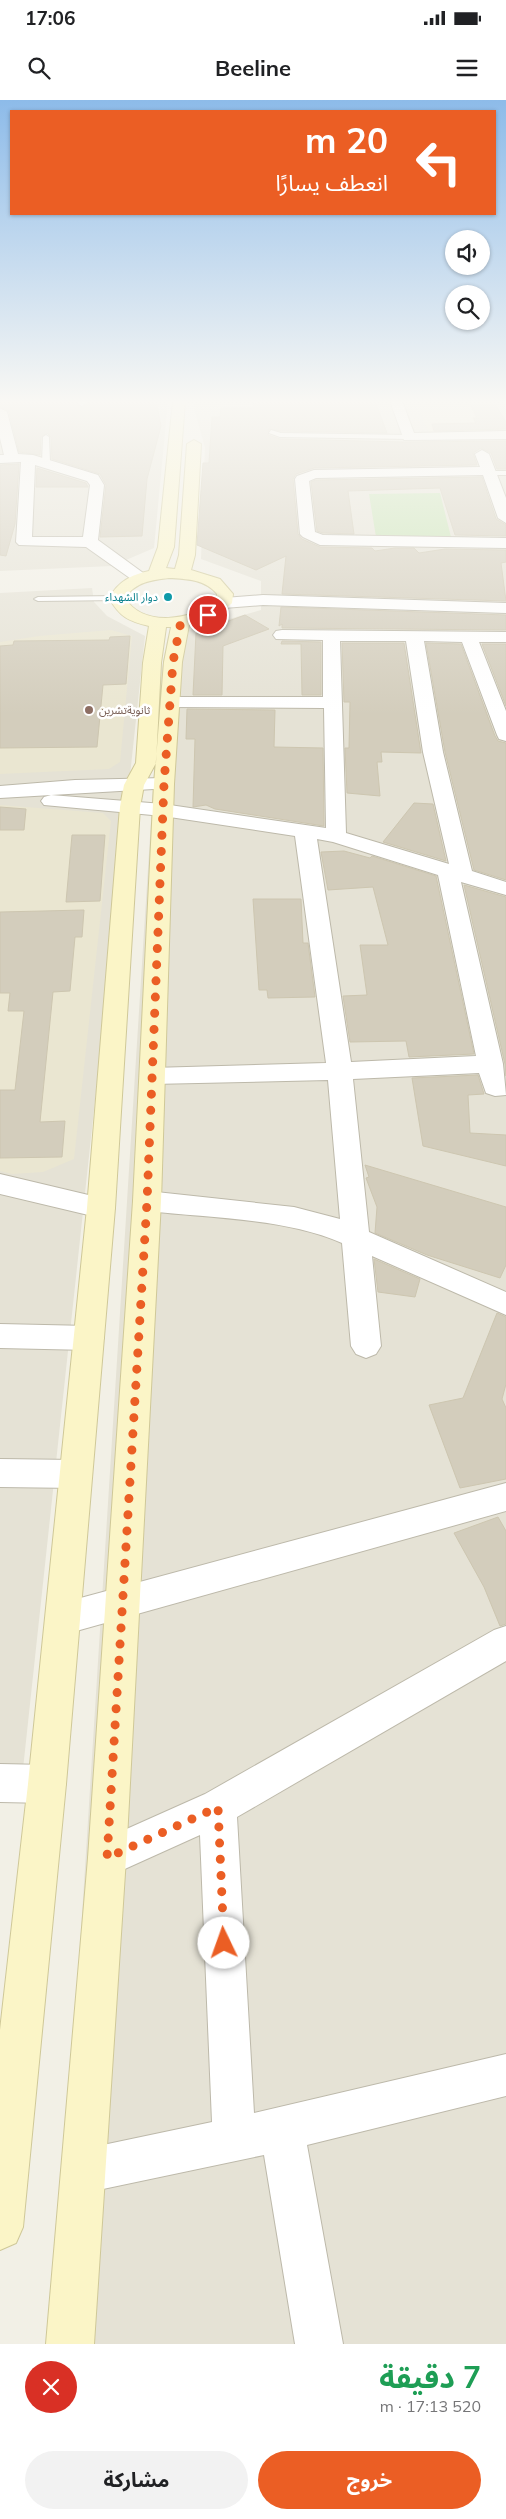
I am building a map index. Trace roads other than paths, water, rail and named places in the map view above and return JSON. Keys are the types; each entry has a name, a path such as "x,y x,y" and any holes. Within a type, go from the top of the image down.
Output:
{"main road":[{"path":"148,576 166,547 170,506"},
{"path":"182,574 188,555 190,506"},
{"path":"182,574 215,583 225,598 208,615 170,622 126,612 119,605 117,598 124,587 148,576 182,574"},
{"path":"0,2227 47,1784 101,1208 148,797 171,702 175,643 170,622"},
{"path":"70,2344 107,1858 147,1202 152,1076 146,763 152,664 170,622"}],"street":[{"path":"26,506 24,542 90,542 148,576"},
{"path":"90,542 94,506"},
{"path":"305,506 308,534 320,540 506,543"},
{"path":"501,506 506,518"},
{"path":"225,598 265,588 506,600"},
{"path":"225,598 506,608"},
{"path":"458,606 467,636 506,735"},
{"path":"282,635 506,637"},
{"path":"331,635 336,836"},
{"path":"414,636 433,752 491,1064 496,1087 506,1086"},
{"path":"171,702 334,703"},
{"path":"0,792 75,786 148,797 336,836 506,889"},
{"path":"0,797 148,797"},
{"path":"305,830 340,1072 354,1238 366,1346"},
{"path":"152,1076 340,1072 491,1064"},
{"path":"0,1184 101,1208"},
{"path":"147,1202 294,1217 325,1224 506,1304"},
{"path":"0,1336 89,1338"},
{"path":"0,1473 76,1474"},
{"path":"62,1619 506,1497"},
{"path":"107,1858 218,1807 506,1642"},
{"path":"0,1783 47,1784"},
{"path":"218,1807 234,2138"},
{"path":"84,2171 282,2129 506,2075"},
{"path":"282,2129 319,2344"}],"lane":[{"path":"38,599 117,598"}],"place":[{"name":"دوار الشهداء","path":"168,597"},
{"name":"ثانويةتشرين","path":"89,710"}]}
